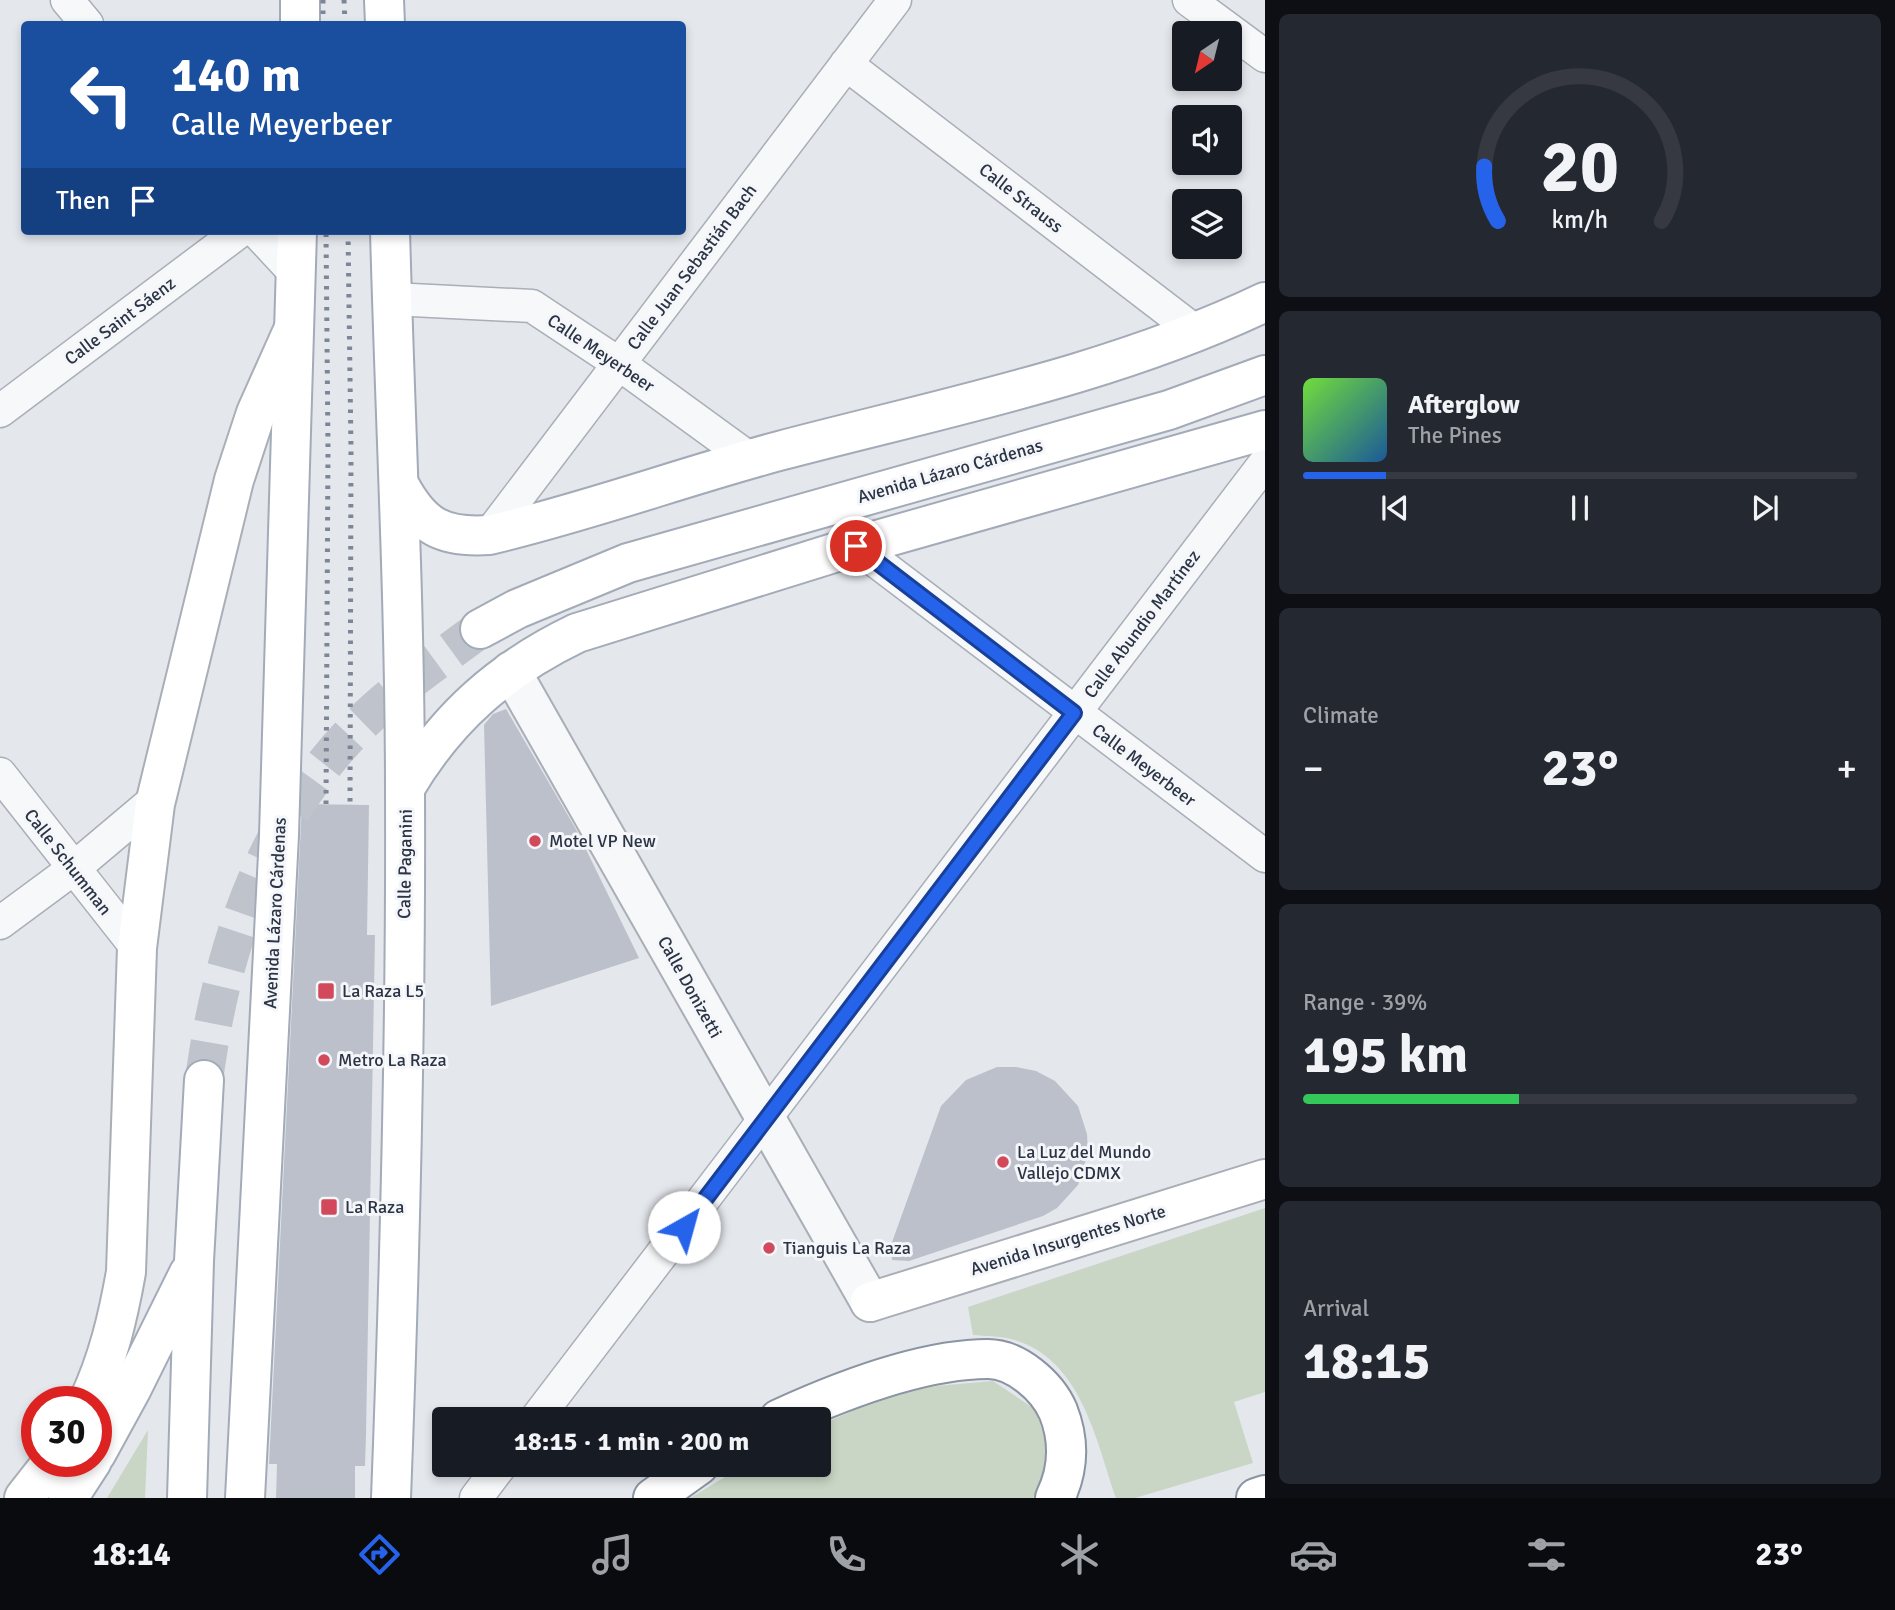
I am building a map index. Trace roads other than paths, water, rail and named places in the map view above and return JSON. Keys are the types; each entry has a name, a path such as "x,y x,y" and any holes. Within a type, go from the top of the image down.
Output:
{"main road":[{"path":"300,0 300,21"},
{"path":"384,0 385,21"},
{"path":"94,1386 119,1314 126,1272 137,948 156,799 234,481 256,413 294,328 297,235"},
{"name":"Calle Paganini","path":"390,235 400,486 405,789 401,1216 391,1498"},
{"path":"400,486 418,514 446,533 466,537 489,534 750,459 1070,375 1196,332 1265,302"},
{"name":"Avenida Lázaro Cárdenas","path":"245,1498 279,835 294,328"},
{"name":"Avenida Lázaro Cárdenas","path":"480,629 517,609 628,563 1169,410 1265,375"},
{"path":"405,789 443,732 512,671 545,648 577,633 856,546 1265,430"},
{"path":"187,1498 194,1261 205,1080"},
{"name":"Avenida Insurgentes Norte","path":"870,1302 1265,1179"},
{"path":"112,1425 194,1261"},
{"path":"808,1407 895,1375 990,1359 1010,1364 1042,1387 1055,1404 1067,1443 1067,1463 1055,1498"},
{"path":"24,1498 40,1477"},
{"path":"68,1498 82,1477"},
{"path":"653,1498 682,1477"},
{"path":"1256,1498 1265,1495"}],"street":[{"path":"67,0 84,21"},
{"name":"Calle Juan Sebastián Bach","path":"489,534 895,0"},
{"path":"1189,0 1265,56"},
{"name":"Calle Strauss","path":"846,64 1196,332"},
{"name":"Calle Saint Sáenz","path":"0,411 235,235"},
{"path":"260,235 296,274"},
{"name":"Calle Meyerbeer","path":"392,299 532,306 618,363 750,459"},
{"name":"Calle Abundio Martínez","path":"545,1407 766,1121 1265,463"},
{"name":"Calle Meyerbeer","path":"856,546 1265,856"},
{"name":"Calle Donizetti","path":"512,671 870,1302"},
{"name":"Calle Schumman","path":"0,774 137,948"},
{"path":"0,923 73,869 156,799"},
{"path":"476,1498 492,1477"}],"tunnel":[{"path":"204,1080 223,979 238,929 278,836 304,792 335,751 371,714 480,629"}],"railway":[{"path":"323,0 323,21"},
{"path":"344,0 345,21"},
{"path":"326,235 326,804"},
{"path":"348,235 351,450 350,805"}],"place":[{"name":"Motel VP New","path":"535,841"},
{"name":"La Raza L5","path":"326,991"},
{"name":"Metro La Raza","path":"324,1060"},
{"name":"La Luz del Mundo Vallejo CDMX","path":"1003,1162"},
{"name":"La Raza","path":"329,1207"},
{"name":"Tianguis La Raza","path":"769,1248"}]}
